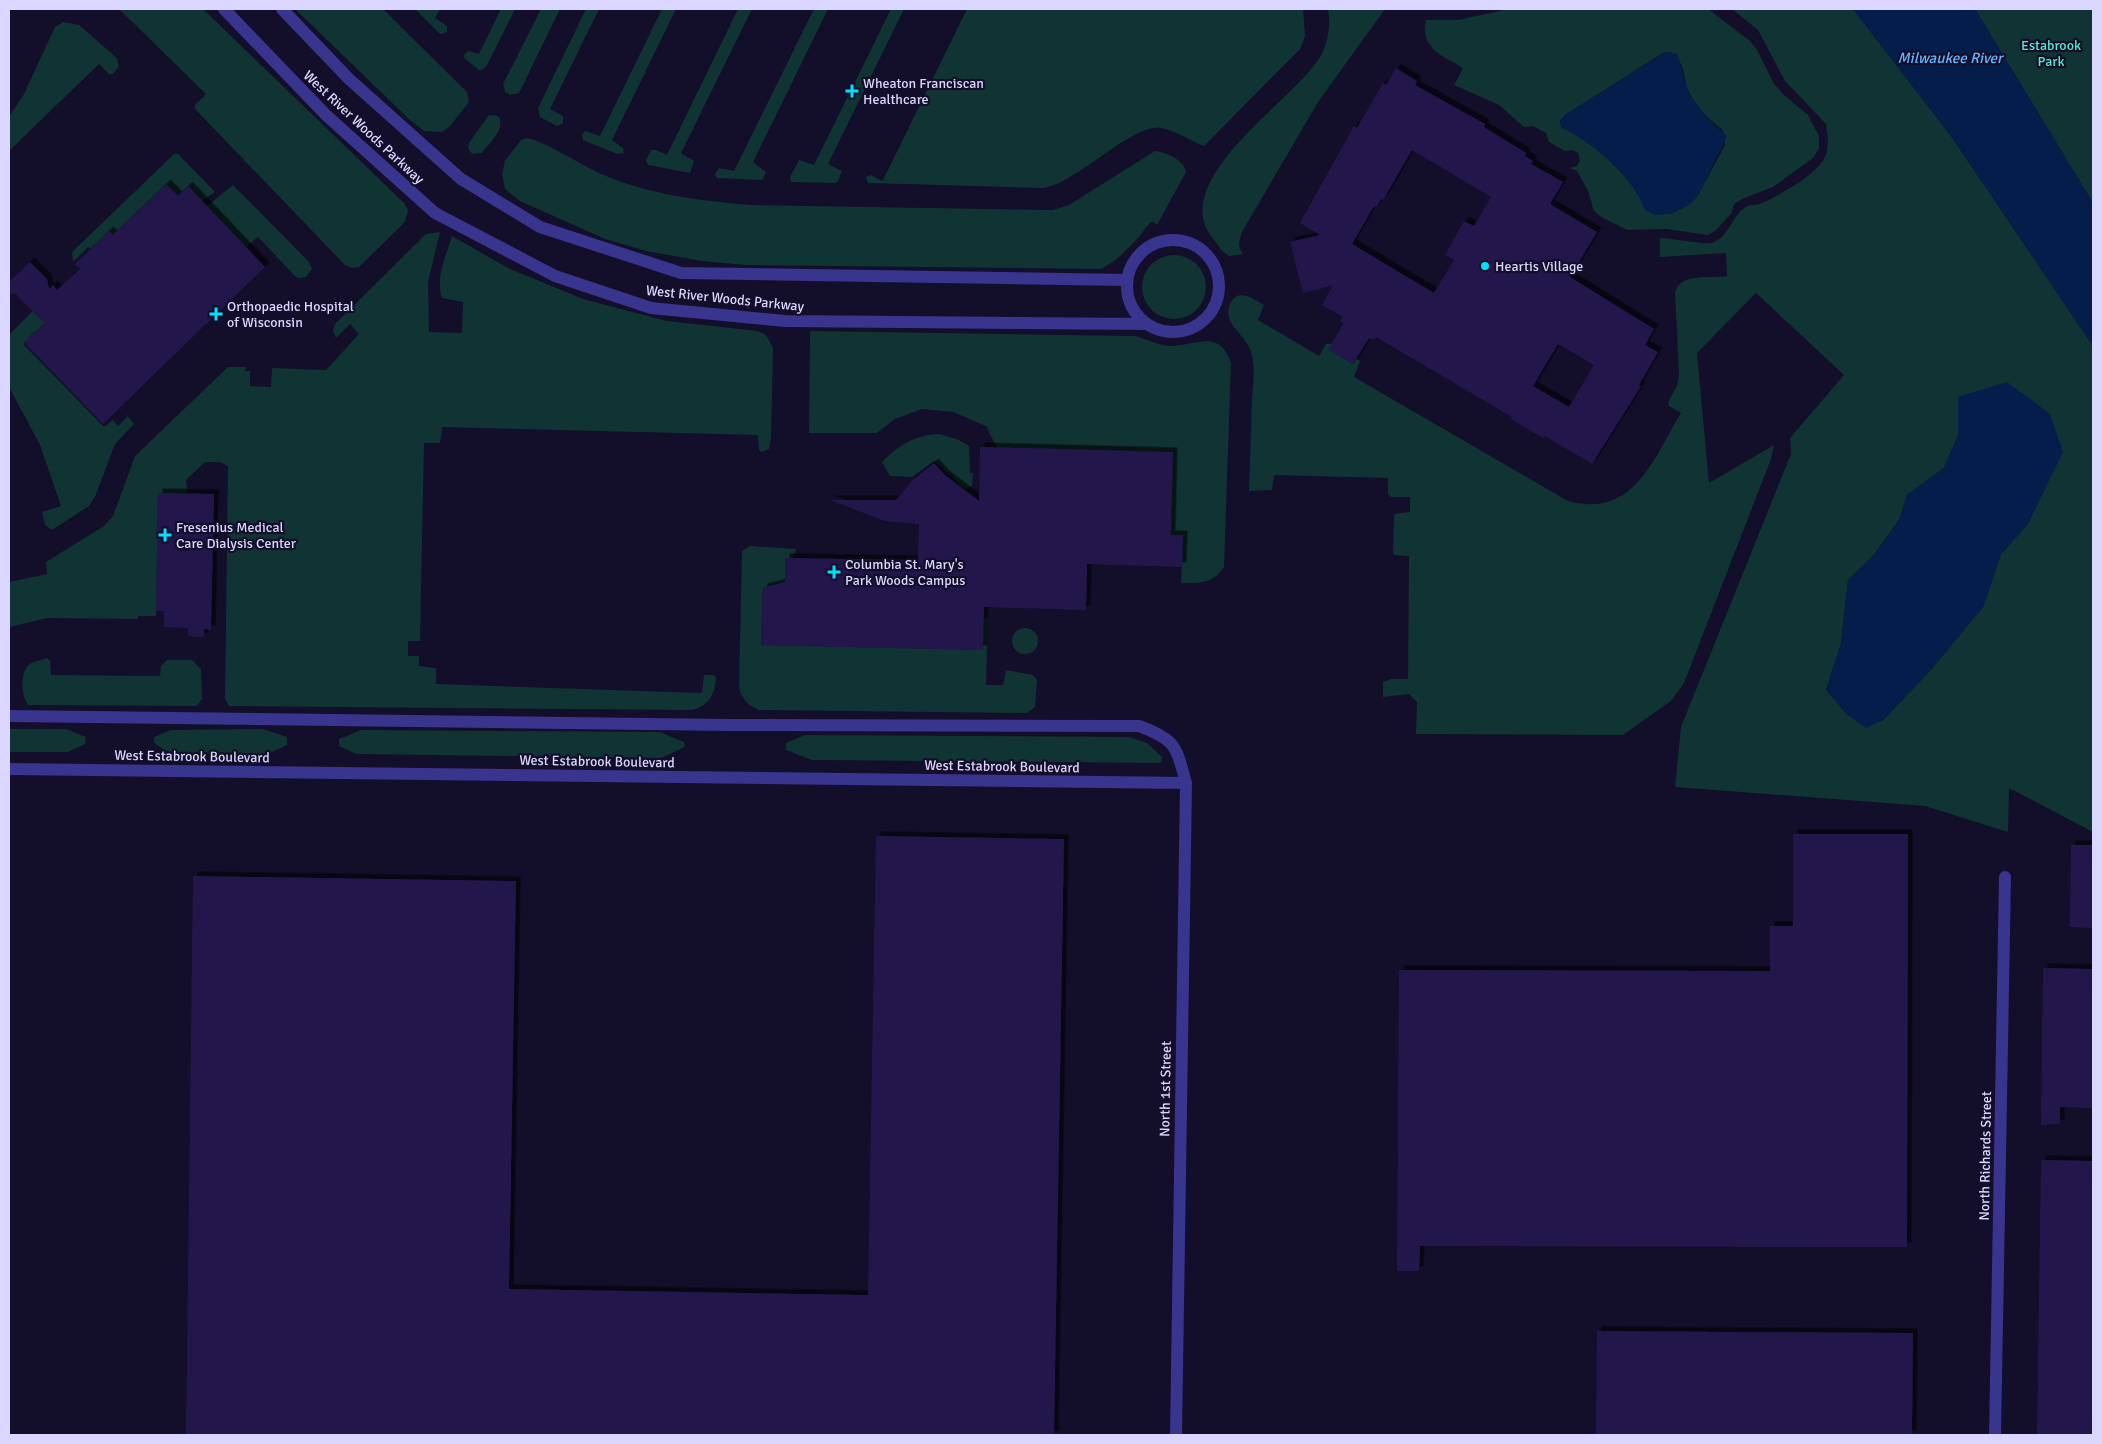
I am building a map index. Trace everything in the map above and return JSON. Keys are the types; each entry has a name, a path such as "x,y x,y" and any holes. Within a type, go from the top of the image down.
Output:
{"street":[{"name":"West River Woods Parkway","path":"224,9 326,115 435,213 555,276 650,308 785,321 1146,324 1166,331 1181,331 1194,326 1206,318 1214,307 1218,293 1218,279 1214,266 1206,254 1196,246 1183,241 1168,240 1153,244 1140,253 1132,266 1127,280 681,273 643,261 540,228 461,179 349,79 282,9"},
{"path":"1127,280 1132,308 1146,324"},
{"name":"North 1st Street","path":"9,716 728,725 1139,726 1161,734 1175,746 1186,784 1176,1435"},
{"name":"West Estabrook Boulevard","path":"9,769 1186,784"},
{"name":"North Richards Street","path":"1995,1435 2004,877"}],"green space":[{"path":"119,9 203,9 404,203 408,210 405,222 359,267 352,268 345,265 195,109 195,105 206,94"},
{"path":"295,9 383,9 467,92 469,102 450,126 442,132 424,131 410,120"},
{"path":"415,9 440,9 435,18 447,26 447,32 440,34"},
{"path":"501,9 515,9 486,67 480,71 464,58 464,55 468,51 479,54"},
{"path":"541,9 560,9 519,93 510,95 505,92 503,84"},
{"path":"586,9 599,9 550,109 563,116 563,123 557,126 540,117 538,108"},
{"path":"662,9 676,9 612,140 623,148 624,153 617,154 583,140 582,135 585,131 600,136"},
{"path":"738,9 752,9 681,153 694,161 690,173 648,165 646,160 651,150 667,155"},
{"path":"814,9 828,9 753,162 766,172 762,180 717,178 715,174 719,168 734,171"},
{"path":"891,9 904,9 828,164 842,171 838,181 835,183 791,182 790,177 799,160 814,165"},
{"path":"967,9 1303,9 1305,36 1300,49 1204,146 1167,129 1150,129 1136,134 1121,143 1072,176 1057,184 1043,188 868,183 866,177 871,175 882,181 884,178"},
{"path":"1328,9 1385,9 1318,102 1242,232 1239,243 1243,254 1229,256 1213,239 1203,216 1206,193 1218,168 1237,144 1304,78 1318,60 1328,35"},
{"path":"1509,9 1708,9 1750,41 1757,50 1774,84 1808,115 1819,136 1819,148 1813,158 1773,187 1734,204 1731,214 1715,231 1708,235 1667,229 1627,230 1601,217 1594,211 1588,191 1577,171 1570,168 1577,166 1580,160 1578,153 1573,150 1565,151 1549,142 1546,133 1533,126 1524,127 1499,105 1454,85 1463,68 1434,50 1426,38 1425,30 1426,20 1458,20","holes":["1670,52 1680,62 1687,88 1693,99 1712,122 1722,129 1725,145 1698,195 1646,210 1632,185 1622,173 1599,151 1561,127 1560,121 1565,115 1663,53"]},
{"path":"1732,9 1853,9 1951,136 2093,346 2093,832 2009,788 2008,832 1925,806 1675,787 1681,727 1791,454 1790,438 1844,375 1756,293 1697,353 1709,483 1774,445 1771,459 1684,683 1671,701 1623,735 1416,734 1417,702 1409,694 1383,697 1383,682 1391,679 1408,679 1409,556 1394,555 1393,552 1394,514 1410,512 1410,497 1391,497 1388,494 1388,478 1274,475 1272,490 1249,491 1253,361 1247,343 1228,316 1231,302 1234,298 1242,295 1264,305 1258,320 1319,356 1326,344 1332,344 1329,350 1353,364 1357,359 1360,361 1354,377 1568,501 1591,504 1610,501 1625,493 1639,481 1661,449 1681,413 1669,406 1668,402 1677,386 1679,374 1675,292 1684,281 1690,279 1727,276 1726,253 1660,257 1660,238 1703,243 1712,243 1718,240 1741,211 1746,207 1768,200 1799,182 1818,167 1827,151 1826,124 1785,81 1758,30","holes":["1958,397 2028,524 2001,554 1983,607 1929,672 1883,720 1826,690 1841,644 1848,580 1873,556 1899,520 1907,495 1944,468 1958,435"]},
{"name":"Estabrook Park","path":"1975,9 2093,9 2093,203"},
{"path":"63,22 79,25 117,58 119,66 113,74 109,74 99,64 9,151 9,117 24,94 55,27"},
{"path":"489,115 498,116 500,121 499,130 482,153 472,154 468,148 469,143"},
{"path":"527,138 599,173 635,186 693,199 751,205 1053,210 1069,205 1155,151 1178,160 1186,172 1157,225 1152,221 1124,252 1101,269 745,265 702,261 646,251 605,239 520,201 505,189 502,174 505,161 521,140"},
{"path":"174,154 178,154 215,192 202,201 188,186 178,196 166,185 113,235 109,231 91,249 88,247 73,262 72,252"},
{"path":"233,185 309,262 312,269 306,277 299,278 295,276 258,237 246,247 207,206"},
{"path":"440,232 428,282 429,332 462,333 463,302 442,298 440,290 442,267 452,236 508,268 583,299 667,321 758,331 766,335 773,348 771,439 769,449 761,452 759,450 758,435 442,427 440,443 424,443 420,641 408,641 408,656 419,656 419,666 436,668 436,684 702,693 704,675 714,675 716,678 714,689 710,698 703,706 692,710 229,706 225,699 228,466 220,462 205,462 186,480 187,493 158,493 156,616 138,616 138,619 47,618 9,627 9,582 47,574 46,562 104,526 113,516 135,456 228,367 246,367 245,371 250,371 250,386 271,387 272,368 326,370 359,334 350,324 336,338 333,331 335,324 426,234"},
{"path":"1168,255 1180,255 1197,264 1204,275 1206,287 1204,299 1197,310 1180,319 1168,319 1156,314 1147,305 1142,293 1142,281 1147,269 1156,260"},
{"path":"33,311 41,320 48,321 23,344 104,427 113,420 118,426 127,417 126,414 134,424 115,444 95,497 89,506 52,530 45,525 42,512 61,506 40,445 9,387 9,335"},
{"path":"810,331 1135,336 1169,346 1205,341 1220,345 1231,363 1224,567 1211,580 1181,583 1183,535 1171,536 1173,452 997,448 986,426 953,412 922,409 895,419 877,433 809,433"},
{"path":"939,434 959,440 969,446 970,473 973,473 972,486 966,490 934,461 912,477 890,476 882,462 888,456 908,442 922,436"},
{"path":"750,546 796,549 792,559 785,558 785,582 763,588 761,645 983,650 984,618 988,618 986,685 1003,685 1006,670 1033,675 1037,680 1035,707 1027,713 759,710 755,708 744,699 739,687 742,551"},
{"path":"1025,628 1034,632 1038,641 1034,650 1025,654 1016,650 1012,641 1016,632"},
{"path":"47,658 50,661 51,675 160,676 161,666 167,660 192,660 201,669 202,699 197,706 28,705 22,683 24,672 31,663"},
{"path":"9,729 66,729 86,737 85,744 68,752 9,752"},
{"path":"263,729 287,737 287,745 266,755 171,754 154,743 154,737 171,730"},
{"path":"361,730 660,732 684,742 685,747 661,758 356,754 339,746 339,739"},
{"path":"805,735 1129,737 1147,743 1162,757 1161,763 812,760 786,750 786,743"}],"water":[{"name":"Milwaukee River","path":"1853,9 1975,9 2093,203 2093,346 1951,136"},
{"path":"1664,53 1677,54 1689,94 1709,120 1727,136 1698,196 1689,205 1671,214 1655,215 1645,210 1631,185 1610,161 1586,142 1561,127 1560,121 1565,115"},
{"path":"2007,382 2050,414 2063,452 2028,524 2001,554 1983,607 1929,672 1883,720 1866,728 1846,714 1826,690 1841,644 1848,580 1873,556 1899,521 1907,495 1944,468 1958,435 1958,397"}],"building":[{"name":"Heartis Village","path":"1396,68 1417,81 1415,85 1485,124 1484,127 1526,153 1525,156 1533,161 1531,164 1563,182 1550,204 1597,232 1570,277 1654,329 1645,345 1658,352 1639,385 1641,386 1592,464 1545,436 1543,438 1511,419 1512,417 1376,337 1373,340 1369,338 1353,364 1328,350 1344,323 1340,321 1343,317 1322,305 1333,285 1303,293 1290,242 1320,235 1300,223 1354,126 1357,128 1383,83 1386,85","holes":["1412,150 1491,197 1474,226 1464,221 1445,255 1454,260 1434,293 1352,244 1374,206 1376,207 1381,199 1383,200","1558,344 1594,365 1569,407 1533,386"]},
{"path":"166,184 178,196 188,186 265,267 103,424 24,342 45,324 16,294 9,294 9,282 30,262 47,279 49,289 53,285 57,290 80,269 75,264 109,231 113,235"},
{"path":"980,447 1173,452 1171,535 1183,535 1182,567 1087,564 1086,610 984,607 983,650 761,645 763,588 785,582 785,558 918,560 919,524 885,521 830,500 896,500 913,480 934,463 945,475 979,501"},
{"path":"158,493 214,494 211,630 204,629 204,637 188,636 188,628 164,627 164,611 156,611"},
{"path":"1793,834 1908,834 1907,1247 1420,1246 1419,1271 1397,1271 1399,970 1770,971 1770,926 1793,926"},
{"path":"876,836 1064,839 1054,1435 186,1435 193,876 516,881 509,1289 868,1295"},
{"path":"2071,845 2093,845 2093,928 2070,927"},
{"path":"2043,968 2093,969 2093,1108 2060,1107 2060,1124 2041,1125"},
{"path":"2041,1160 2093,1161 2093,1435 2037,1435"},
{"path":"1597,1331 1913,1333 1912,1435 1596,1435"}],"place":[{"name":"Wheaton Franciscan Healthcare","path":"852,91"},
{"name":"Heartis Village","path":"1485,266"},
{"name":"Orthopaedic Hospital of Wisconsin","path":"216,314"},
{"name":"Fresenius Medical Care Dialysis Center","path":"165,535"},
{"name":"Columbia St. Mary's Park Woods Campus","path":"834,572"}]}
